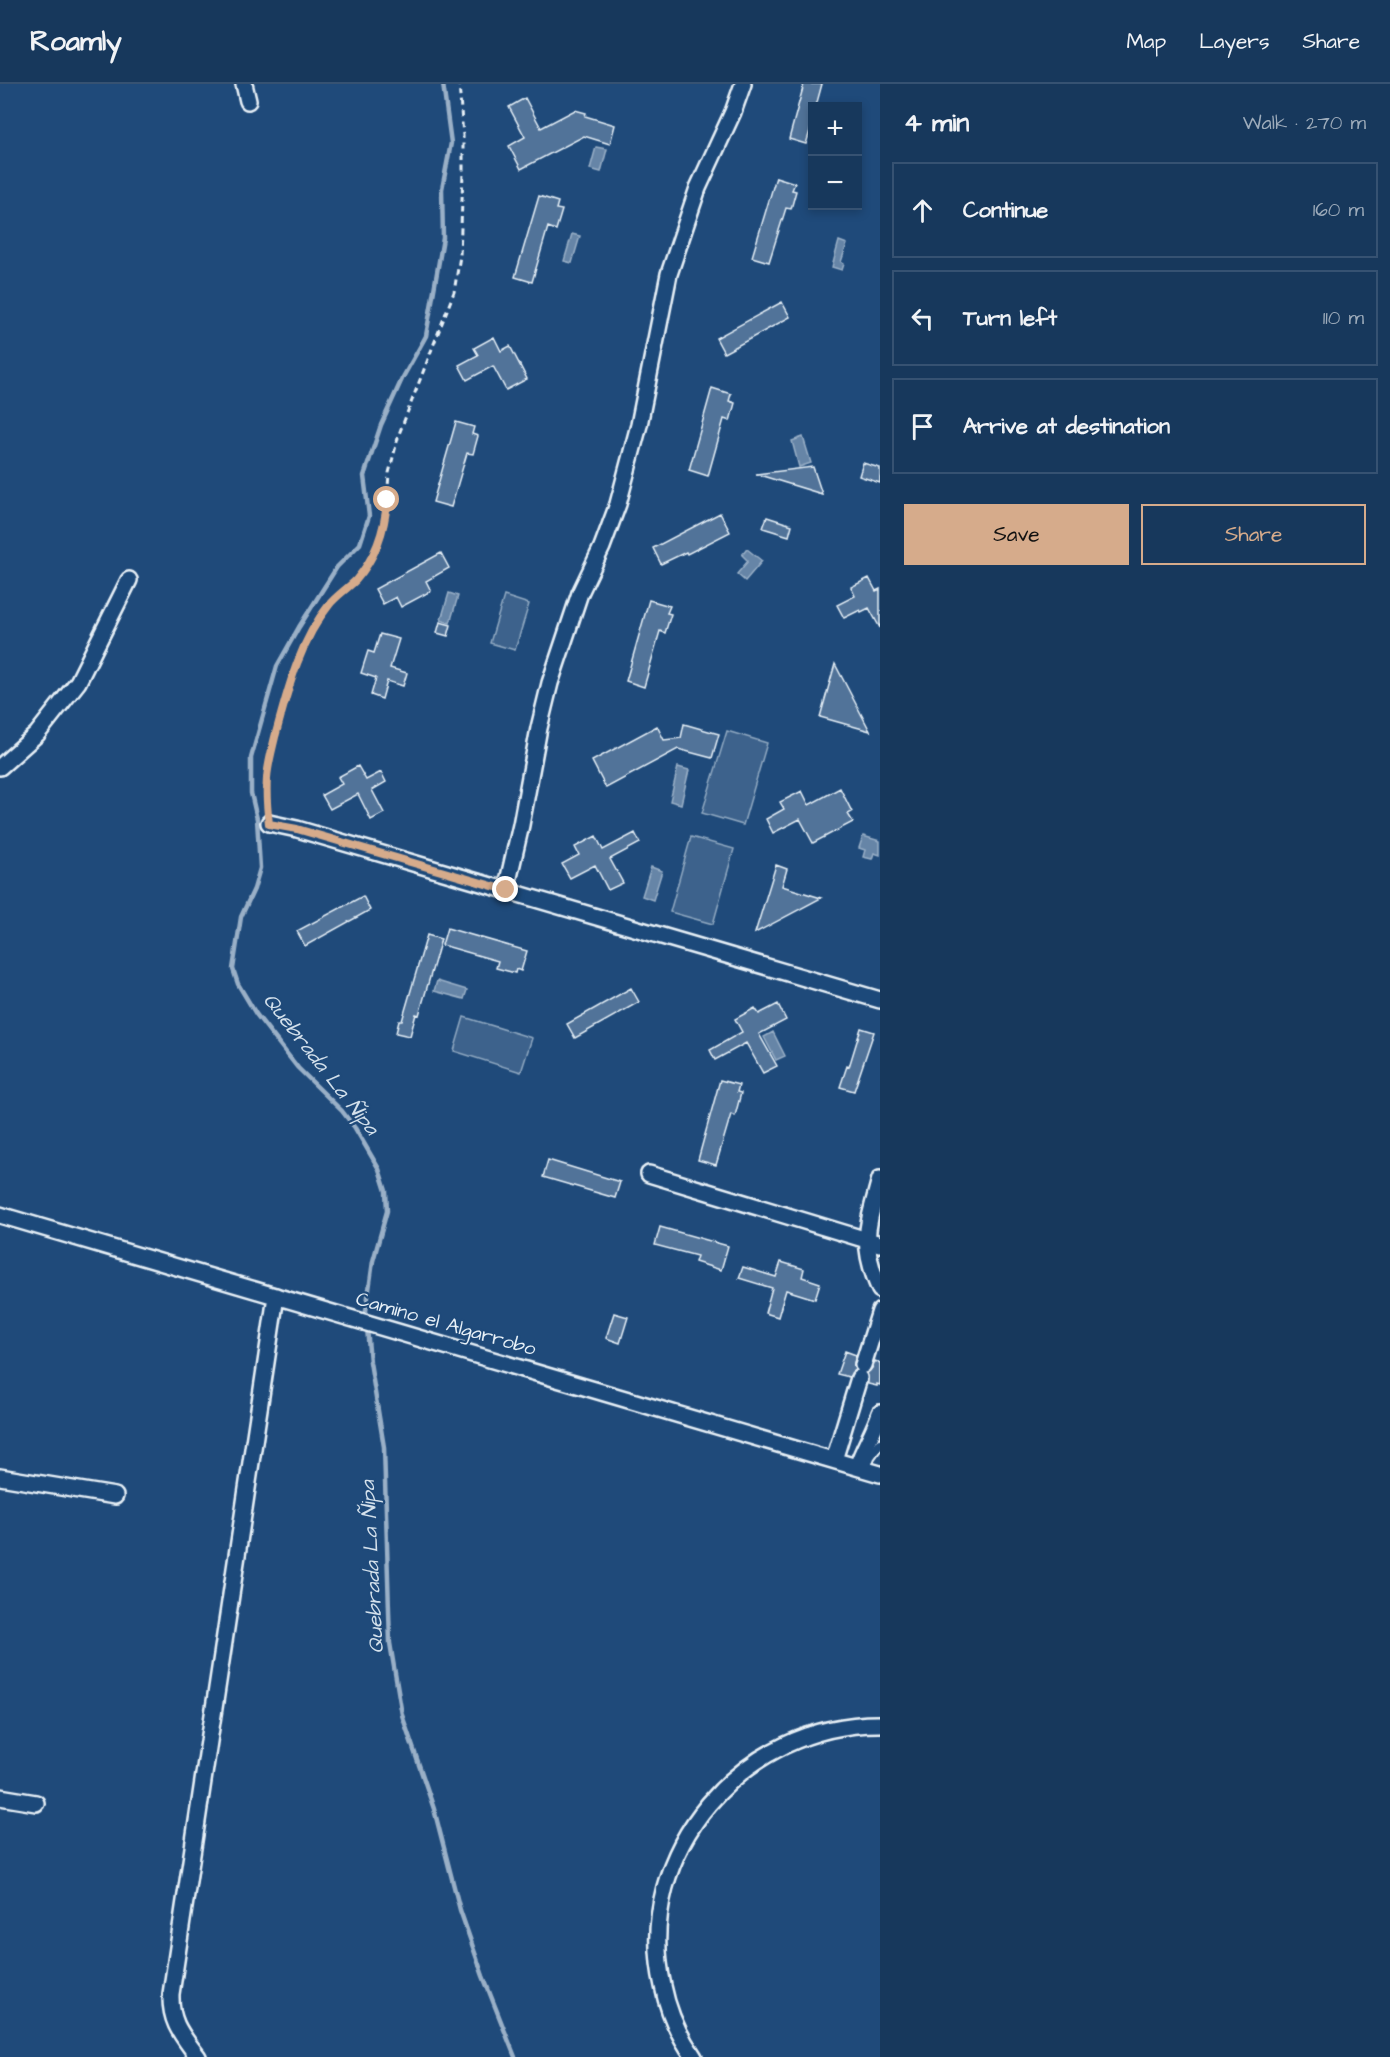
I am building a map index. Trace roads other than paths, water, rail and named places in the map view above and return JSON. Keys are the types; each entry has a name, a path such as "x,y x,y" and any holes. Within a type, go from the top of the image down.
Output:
{"street":[{"path":"244,84 248,101"},
{"path":"506,890 550,683 580,593 602,547 618,504 639,425 669,274 698,188 733,112 743,84"},
{"path":"0,767 37,734 78,682 129,580"},
{"path":"269,824 297,829 880,1000"},
{"path":"649,1174 873,1242"},
{"path":"880,1179 868,1226 873,1242 869,1261 880,1290"},
{"name":"Camino el Algarrobo","path":"0,1215 868,1470"},
{"path":"198,2057 174,2022 170,2007 171,1994 276,1296"},
{"path":"834,1460 880,1311"},
{"path":"868,1470 860,1457 870,1440 880,1413"},
{"path":"0,1477 115,1496"},
{"path":"694,2057 671,2015 658,1956 658,1919 665,1883 690,1828 729,1783 759,1760 792,1742 813,1735 834,1729 880,1724"},
{"path":"0,1797 36,1803"}],"lane":[{"path":"868,1470 870,1458 880,1443"}],"waterway":[{"name":"Quebrada La Ñipa","path":"367,1319 366,1311 373,1261 387,1211 386,1191 379,1169 355,1128 342,1111 298,1068 256,1014 238,984 233,969 241,917 254,889 260,868 257,819 251,793 251,758 277,666 337,567 360,544 369,516 364,476 381,425 402,379 426,336 443,238 442,189 451,143 443,84"},
{"name":"Quebrada La Ñipa","path":"367,1328 370,1362 384,1447 390,1643 402,1715 434,1809 460,1910 515,2057"}]}
